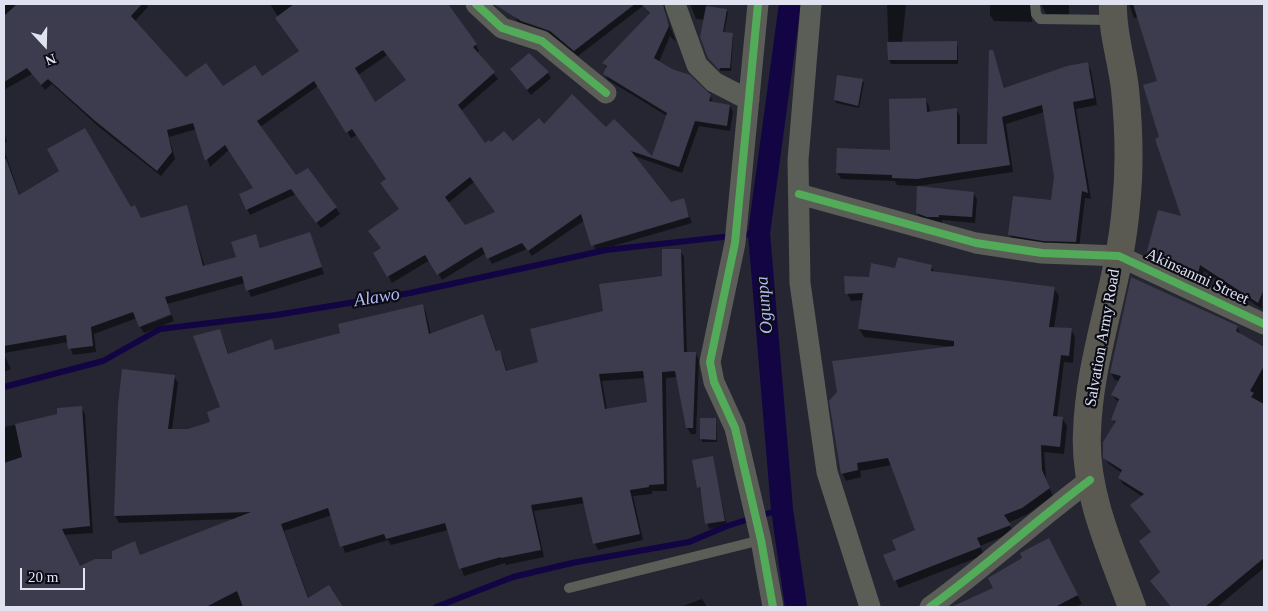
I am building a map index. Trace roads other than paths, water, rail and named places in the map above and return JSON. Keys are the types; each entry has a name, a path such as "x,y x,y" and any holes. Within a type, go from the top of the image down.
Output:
{"main road":[{"name":"Salvation Army Road","path":"1112,12 1125,89 1128,146 1126,207 1118,256 1097,353 1088,424 1090,480 1104,530 1132,607"}],"street":[{"path":"476,4 502,28 542,41 606,93"},
{"path":"675,4 697,65 714,82 749,100"},
{"path":"758,4 736,236 710,362 714,382 735,428 757,524 773,607"},
{"path":"811,4 798,160 800,283 827,472 870,607"},
{"path":"799,194 976,243 1042,253 1118,256"},
{"name":"Akinsanmi Street","path":"1118,256 1264,324"},
{"path":"930,607 961,584 1033,522 1090,480"}],"lane":[{"path":"1035,4 1036,14 1040,19 1112,12"},
{"path":"569,588 757,524"}],"waterway":[{"name":"Ogunpa","path":"790,4 759,233 782,509 796,607"},
{"name":"Alawo","path":"4,387 103,361 160,329 276,315 410,293 606,250 759,233"},
{"path":"436,607 513,577 572,563 689,542 727,526 782,509"}]}
